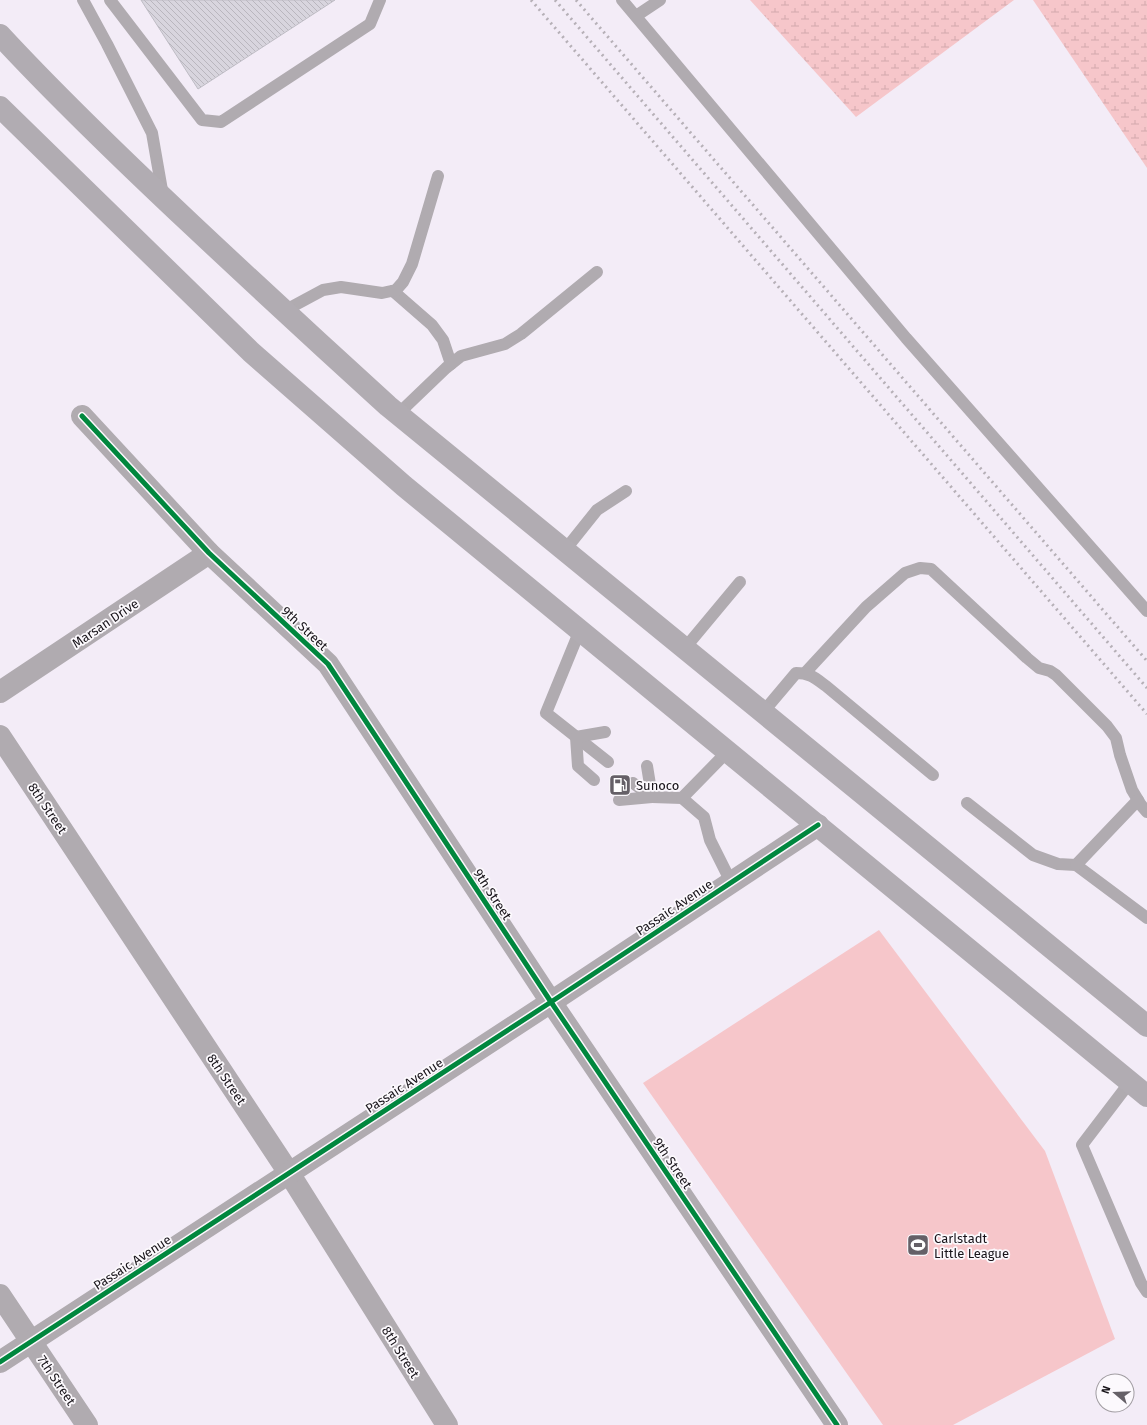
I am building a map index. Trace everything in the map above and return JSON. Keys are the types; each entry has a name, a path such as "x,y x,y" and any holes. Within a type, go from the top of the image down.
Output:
{"highway":[{"path":"0,35 33,71 126,164 284,311 398,414 1147,1026"},
{"path":"0,107 251,352 404,486 1147,1096"}],"street":[{"name":"9th Street","path":"82,416 209,554 328,664 551,1002 837,1425"},
{"name":"Marsan Drive","path":"0,692 209,554"},
{"name":"8th Street","path":"0,736 289,1173 447,1425"},
{"name":"Passaic Avenue","path":"0,1362 551,1002 818,825"},
{"name":"7th Street","path":"0,1295 87,1425"}],"lane":[{"path":"83,0 152,133 164,199"},
{"path":"110,0 202,120 221,122 370,24 380,0"},
{"path":"622,0 906,338 1147,610"},
{"path":"636,16 660,0"},
{"path":"284,311 323,290 341,287 382,293 396,290 403,282 412,264 438,176"},
{"path":"398,414 461,356 505,344 521,334 597,272"},
{"path":"393,291 432,325 443,340 451,364"},
{"path":"565,550 598,510 626,491"},
{"path":"805,673 866,607 904,573 920,568 931,569 1027,658 1039,668 1050,671 1056,676 1107,726 1116,738 1126,773 1138,800 1147,812"},
{"path":"685,648 740,582"},
{"path":"580,630 546,713 608,762"},
{"path":"763,712 796,673 805,673 826,686 933,775"},
{"path":"576,737 604,732"},
{"path":"576,737 578,766 594,780"},
{"path":"682,798 728,751"},
{"path":"647,766 652,797"},
{"path":"633,783 652,797"},
{"path":"619,800 652,797 682,798 704,817 710,840 731,882"},
{"path":"1076,865 1138,800"},
{"path":"967,803 1034,855 1058,864 1076,865 1147,918"},
{"path":"1130,1082 1082,1145 1141,1283 1147,1292"}],"green space":[{"path":"750,0 1014,0 856,117"},
{"path":"1033,0 1147,0 1147,168"},
{"name":"Carlstadt Little League","path":"879,930 1045,1151 1115,1339 953,1425 883,1425 643,1083"}],"building":[{"path":"141,0 335,0 198,89"}],"railway":[{"path":"531,0 1147,714"},
{"path":"555,0 1147,688"},
{"path":"576,0 1147,661"}],"cycle path":[{"path":"82,416 209,553 328,664 551,1002 837,1425"},
{"path":"0,1362 551,1002 818,825"}],"place":[{"name":"Sunoco","path":"620,785"},
{"name":"Carlstadt Little League","path":"918,1245"}]}
